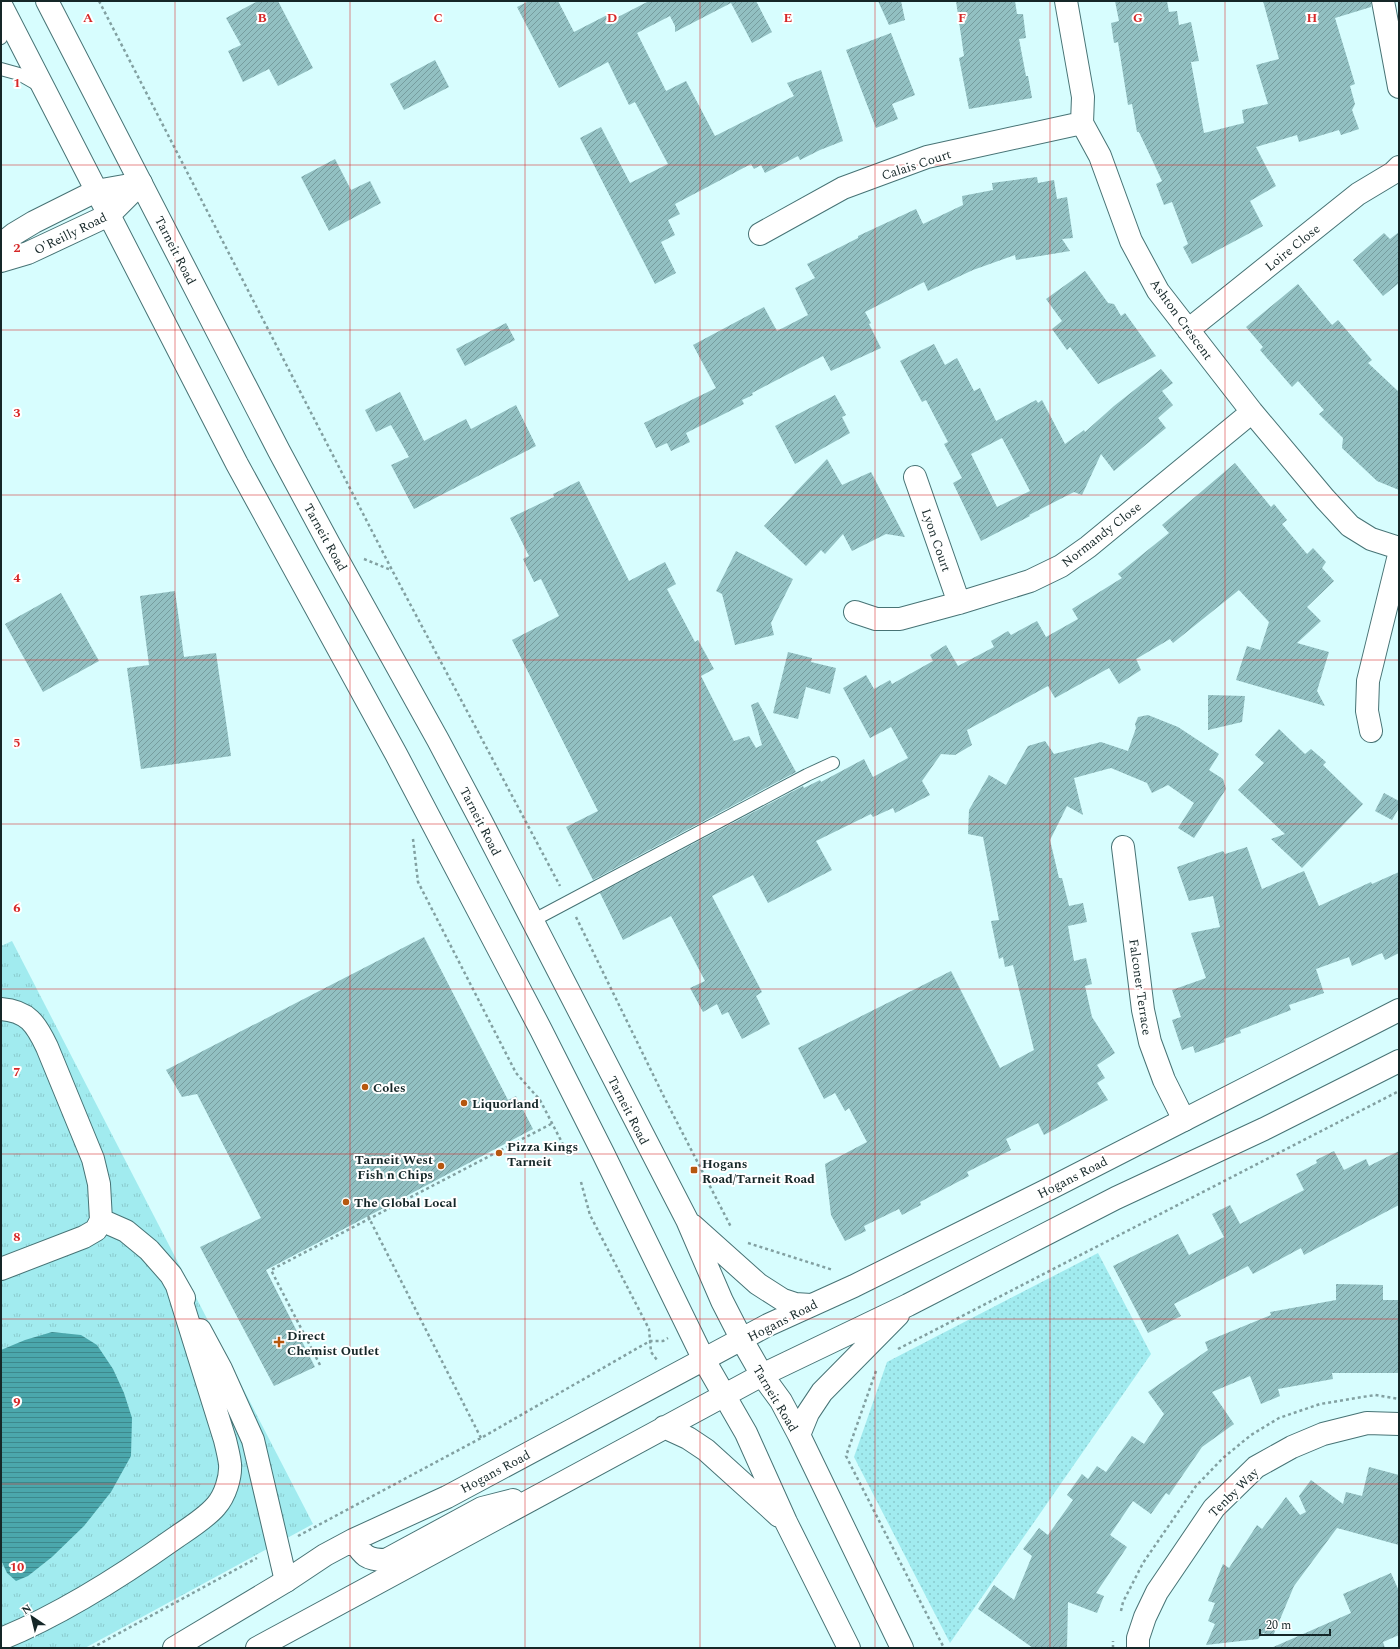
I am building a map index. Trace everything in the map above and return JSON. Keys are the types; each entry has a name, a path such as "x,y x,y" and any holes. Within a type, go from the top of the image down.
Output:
{"street":[{"name":"Tarneit Road","path":"47,1 282,457 438,740 532,920 687,1220 722,1301 742,1340 762,1375 781,1401 799,1435 902,1648"},
{"path":"1066,1 1083,97 1082,123"},
{"path":"1384,1 1399,87"},
{"path":"4,11 237,464 396,754 541,1030 704,1360 746,1433 786,1522 849,1648"},
{"name":"Calais Court","path":"760,234 843,188 927,157 1082,123"},
{"name":"Ashton Crescent","path":"1082,123 1100,156 1131,241 1158,290 1252,412 1325,499 1350,526 1371,539 1399,548"},
{"name":"Loire Close","path":"1188,330 1358,194 1393,173 1399,167"},
{"name":"O'Reilly Road","path":"1,244 34,222 96,191 141,183"},
{"name":"O'Reilly Road","path":"1,261 28,253 109,215 141,183"},
{"name":"Normandy Close","path":"855,612 876,619 900,619 1030,581 1061,566 1088,546 1252,412"},
{"name":"Lyon Court","path":"915,477 959,603"},
{"path":"1371,731 1367,711 1368,681 1399,555"},
{"name":"Falconer Terrace","path":"1122,847 1143,1010 1150,1042 1164,1080 1184,1120"},
{"path":"1,1009 15,1010 27,1017 39,1030 93,1159 99,1184 101,1220 96,1230 84,1237 1,1269"},
{"name":"Hogans Road","path":"174,1648 353,1540 447,1497 768,1325 868,1279 1399,1010"},
{"path":"257,1648 762,1375 908,1304 1116,1198 1264,1129 1399,1061"},
{"path":"101,1220 126,1231 149,1250 171,1275 221,1369 253,1440 286,1581"},
{"path":"687,1220 758,1284 783,1300 795,1304 812,1305"},
{"path":"1,1639 21,1631 72,1604 166,1544 196,1523 216,1506 227,1485 230,1464 225,1440 177,1286"},
{"path":"799,1435 808,1413 822,1392 908,1304"},
{"name":"Tenby Way","path":"1138,1648 1138,1638 1145,1617 1157,1592 1214,1508 1256,1466 1292,1447 1322,1434 1367,1423 1399,1424"},
{"path":"664,1427 688,1438 706,1450 786,1522"},
{"path":"353,1540 363,1555 373,1560 386,1560 482,1508 548,1491"}],"lane":[{"path":"1,38 5,28 4,11"},
{"path":"1,69 19,74 43,88"},
{"path":"532,920 833,763"}],"path":[{"path":"99,1 388,563 568,901 665,1099 734,1233"},
{"path":"418,882 516,1074 540,1100 551,1124 569,1156"},
{"path":"895,1351 1399,1091"},
{"path":"320,1365 271,1270 368,1218 551,1124"},
{"path":"92,1648 278,1546 481,1438 650,1342 649,1329 590,1215 581,1182"},
{"path":"368,1218 481,1438"},
{"path":"744,1242 778,1253"},
{"path":"878,1365 846,1456 944,1648"}],"green space":[{"path":"12,941 313,1524 85,1648 1,1648 1,946"},
{"path":"1098,1253 1151,1354 950,1643 854,1457 887,1362"}],"shaded area":[{"path":"52,1332 81,1335 97,1345 113,1369 124,1393 132,1418 131,1456 111,1492 84,1526 52,1557 28,1576 16,1581 7,1573 1,1560 1,1350 25,1340"}],"building":[{"path":"258,1 278,1 313,68 278,86 269,69 243,82 228,51 241,45 226,18"},
{"path":"529,1 558,1 574,32 613,12 616,18 649,1 756,1 772,32 752,43 731,3 675,32 675,26 670,16 637,33 666,91 686,81 715,136 794,96 787,83 821,70 843,141 800,160 798,156 765,173 761,165 754,169 751,164 675,204 680,214 668,220 675,235 661,242 676,273 655,284 580,138 601,127 630,183 668,164 635,102 629,105 608,62 559,88 517,7"},
{"path":"878,1 901,1 905,20 889,25"},
{"path":"956,1 1015,1 1017,14 1023,14 1026,38 1019,39 1032,98 969,109 959,58 964,56"},
{"path":"1115,1 1167,1 1169,12 1177,11 1179,25 1191,22 1199,61 1191,62 1204,133 1244,123 1242,110 1268,104 1256,65 1279,59 1263,1 1371,1 1371,7 1335,18 1355,84 1350,86 1355,104 1352,110 1359,129 1341,135 1339,130 1299,142 1297,135 1256,147 1276,186 1250,201 1263,226 1192,264 1183,247 1188,244 1172,202 1164,205 1156,184 1162,181 1139,132 1137,132 1132,104 1128,105 1118,42 1114,43 1111,23 1119,21"},
{"path":"891,33 915,95 892,104 898,119 876,128 846,50"},
{"path":"435,60 449,87 404,110 390,84"},
{"path":"335,159 351,190 370,181 381,203 329,231 301,177"},
{"path":"1037,177 1038,183 1054,180 1057,199 1067,197 1073,238 1062,239 1070,251 1016,260 1015,255 973,270 928,291 924,282 865,312 871,323 869,324 881,348 831,371 823,356 752,393 753,395 742,400 744,404 686,433 690,442 671,451 667,443 656,448 644,423 716,388 693,345 764,307 777,331 808,315 795,288 815,278 807,264 858,238 858,236 916,209 923,224 963,205 962,196 993,190 992,183"},
{"path":"1399,232 1399,283 1383,296 1353,260 1384,233 1390,239"},
{"path":"1085,271 1108,303 1114,304 1121,316 1125,313 1156,356 1098,384 1070,347 1067,350 1052,329 1062,321 1046,299"},
{"path":"1298,284 1332,325 1338,320 1372,360 1368,363 1399,392 1399,490 1377,481 1342,448 1343,438 1319,414 1324,410 1298,381 1292,387 1260,350 1263,347 1246,327"},
{"path":"506,323 515,340 465,366 456,349"},
{"path":"934,344 945,365 957,358 974,391 980,388 996,421 1036,400 1038,403 1042,400 1065,444 1084,430 1085,432 1114,406 1161,369 1173,383 1162,391 1173,405 1158,418 1166,428 1114,471 1101,454 1082,495 1074,492 981,541 953,483 962,478 944,444 948,442 926,400 922,402 900,361","holes":["1002,438 1030,491 997,507 971,454"]},
{"path":"400,392 424,441 466,419 471,429 516,405 536,446 414,509 391,465 409,457 391,425 376,432 365,410"},
{"path":"835,395 846,415 842,417 850,433 795,464 775,426"},
{"path":"827,459 842,485 871,472 905,537 886,534 852,551 843,534 825,554 821,550 806,566 764,526"},
{"path":"1235,463 1271,507 1274,504 1287,520 1282,524 1307,554 1313,548 1326,562 1322,568 1334,581 1307,607 1321,621 1297,643 1329,652 1317,691 1325,706 1236,680 1247,646 1260,650 1269,622 1239,590 1173,643 1170,639 1136,659 1141,670 1119,684 1109,668 1055,698 1048,686 967,730 972,745 955,755 941,754 922,781 930,795 895,813 893,808 873,817 871,814 816,841 832,870 768,903 753,875 712,896 762,992 756,996 770,1024 742,1039 728,1012 722,1015 717,1004 703,1012 690,988 705,981 671,916 623,940 600,893 803,786 804,788 820,780 821,782 864,759 873,777 908,758 891,727 870,738 843,688 866,675 874,689 890,680 892,684 933,661 930,655 946,645 958,666 994,647 991,641 1008,631 1011,635 1037,621 1046,637 1078,619 1072,609 1122,578 1118,574 1169,533 1162,525"},
{"path":"579,481 629,581 665,562 676,584 667,589 695,642 698,640 714,669 701,676 734,741 749,736 756,748 762,745 751,705 758,702 796,772 593,880 566,827 598,811 512,640 559,616 541,579 534,582 523,559 529,556 510,518 554,497 553,494"},
{"path":"736,551 793,579 771,623 774,635 735,645 722,594 716,591"},
{"path":"175,591 184,657 216,653 231,756 141,769 127,668 149,665 140,596"},
{"path":"61,593 99,661 43,692 5,624"},
{"path":"788,652 812,658 811,662 836,668 830,694 806,687 798,719 773,713"},
{"path":"1208,695 1245,696 1242,722 1208,730"},
{"path":"1148,715 1178,727 1219,754 1209,770 1223,779 1226,789 1194,838 1178,828 1194,803 1168,785 1152,793 1147,783 1111,768 1074,778 1083,815 1067,806 1050,840 1059,878 1062,878 1069,906 1083,903 1087,922 1068,926 1074,961 1086,958 1092,984 1085,986 1092,1017 1115,1053 1097,1065 1105,1078 1097,1083 1108,1100 1044,1135 1038,1123 1006,1139 1011,1150 967,1172 969,1176 920,1202 921,1205 902,1215 899,1209 864,1226 866,1231 845,1241 831,1215 825,1164 867,1142 849,1108 845,1111 835,1093 824,1099 798,1048 951,971 1000,1068 1034,1050 1013,965 1005,967 1003,957 999,959 991,921 999,920 983,837 968,834 969,810 989,775 1006,785 1028,746 1045,741 1054,754 1101,742 1128,751 1138,717"},
{"path":"1279,729 1305,754 1311,749 1326,762 1323,765 1363,804 1302,868 1271,839 1285,834 1238,790 1264,763 1255,755"},
{"path":"1384,793 1399,801 1399,808 1392,820 1375,811"},
{"path":"1247,847 1262,889 1304,871 1319,906 1371,882 1372,884 1399,872 1399,953 1385,960 1382,953 1352,966 1349,957 1316,969 1324,993 1289,1005 1291,1010 1240,1030 1241,1033 1224,1039 1225,1042 1195,1053 1193,1046 1182,1050 1172,1020 1181,1017 1172,990 1206,978 1191,933 1220,927 1213,896 1189,901 1177,867 1223,851 1225,854"},
{"path":"424,937 508,1100 516,1096 533,1129 266,1270 315,1367 274,1386 200,1247 261,1218 197,1094 182,1097 166,1070"},
{"path":"1334,1151 1344,1170 1366,1159 1369,1166 1399,1151 1399,1205 1304,1255 1301,1248 1253,1274 1248,1266 1174,1304 1181,1316 1148,1333 1113,1266 1178,1234 1189,1255 1224,1237 1212,1214 1230,1205 1240,1224 1304,1190 1296,1174 1317,1163 1316,1160"},
{"path":"1336,1284 1383,1285 1383,1300 1399,1300 1399,1373 1332,1373 1333,1379 1278,1389 1280,1396 1261,1404 1250,1376 1212,1392 1234,1424 1202,1447 1169,1495 1166,1493 1151,1514 1133,1501 1110,1535 1127,1547 1096,1593 1104,1596 1097,1613 1068,1602 1067,1648 1033,1648 978,1609 994,1585 1014,1600 1032,1556 1023,1549 1039,1528 1048,1535 1073,1500 1067,1495 1082,1474 1088,1479 1097,1466 1106,1472 1132,1436 1144,1444 1164,1414 1148,1392 1208,1350 1205,1342 1271,1315 1270,1312 1336,1300"},
{"path":"1369,1467 1399,1475 1399,1545 1337,1528 1294,1586 1273,1636 1263,1633 1258,1639 1206,1645 1215,1624 1208,1621 1215,1603 1208,1601 1223,1564 1229,1568 1257,1525 1262,1529 1286,1497 1300,1515 1306,1512 1299,1496 1311,1480 1343,1504 1346,1492 1362,1496"},
{"path":"1391,1573 1399,1591 1399,1635 1383,1642 1385,1648 1271,1648 1351,1613 1343,1594"}],"place":[{"name":"Coles","path":"365,1087"},
{"name":"Liquorland","path":"464,1103"},
{"name":"Pizza Kings Tarneit","path":"499,1153"},
{"name":"Tarneit West Fish n Chips","path":"441,1166"},
{"name":"Hogans Road/Tarneit Road","path":"694,1170"},
{"name":"The Global Local","path":"346,1202"},
{"name":"Direct Chemist Outlet","path":"279,1342"}]}
